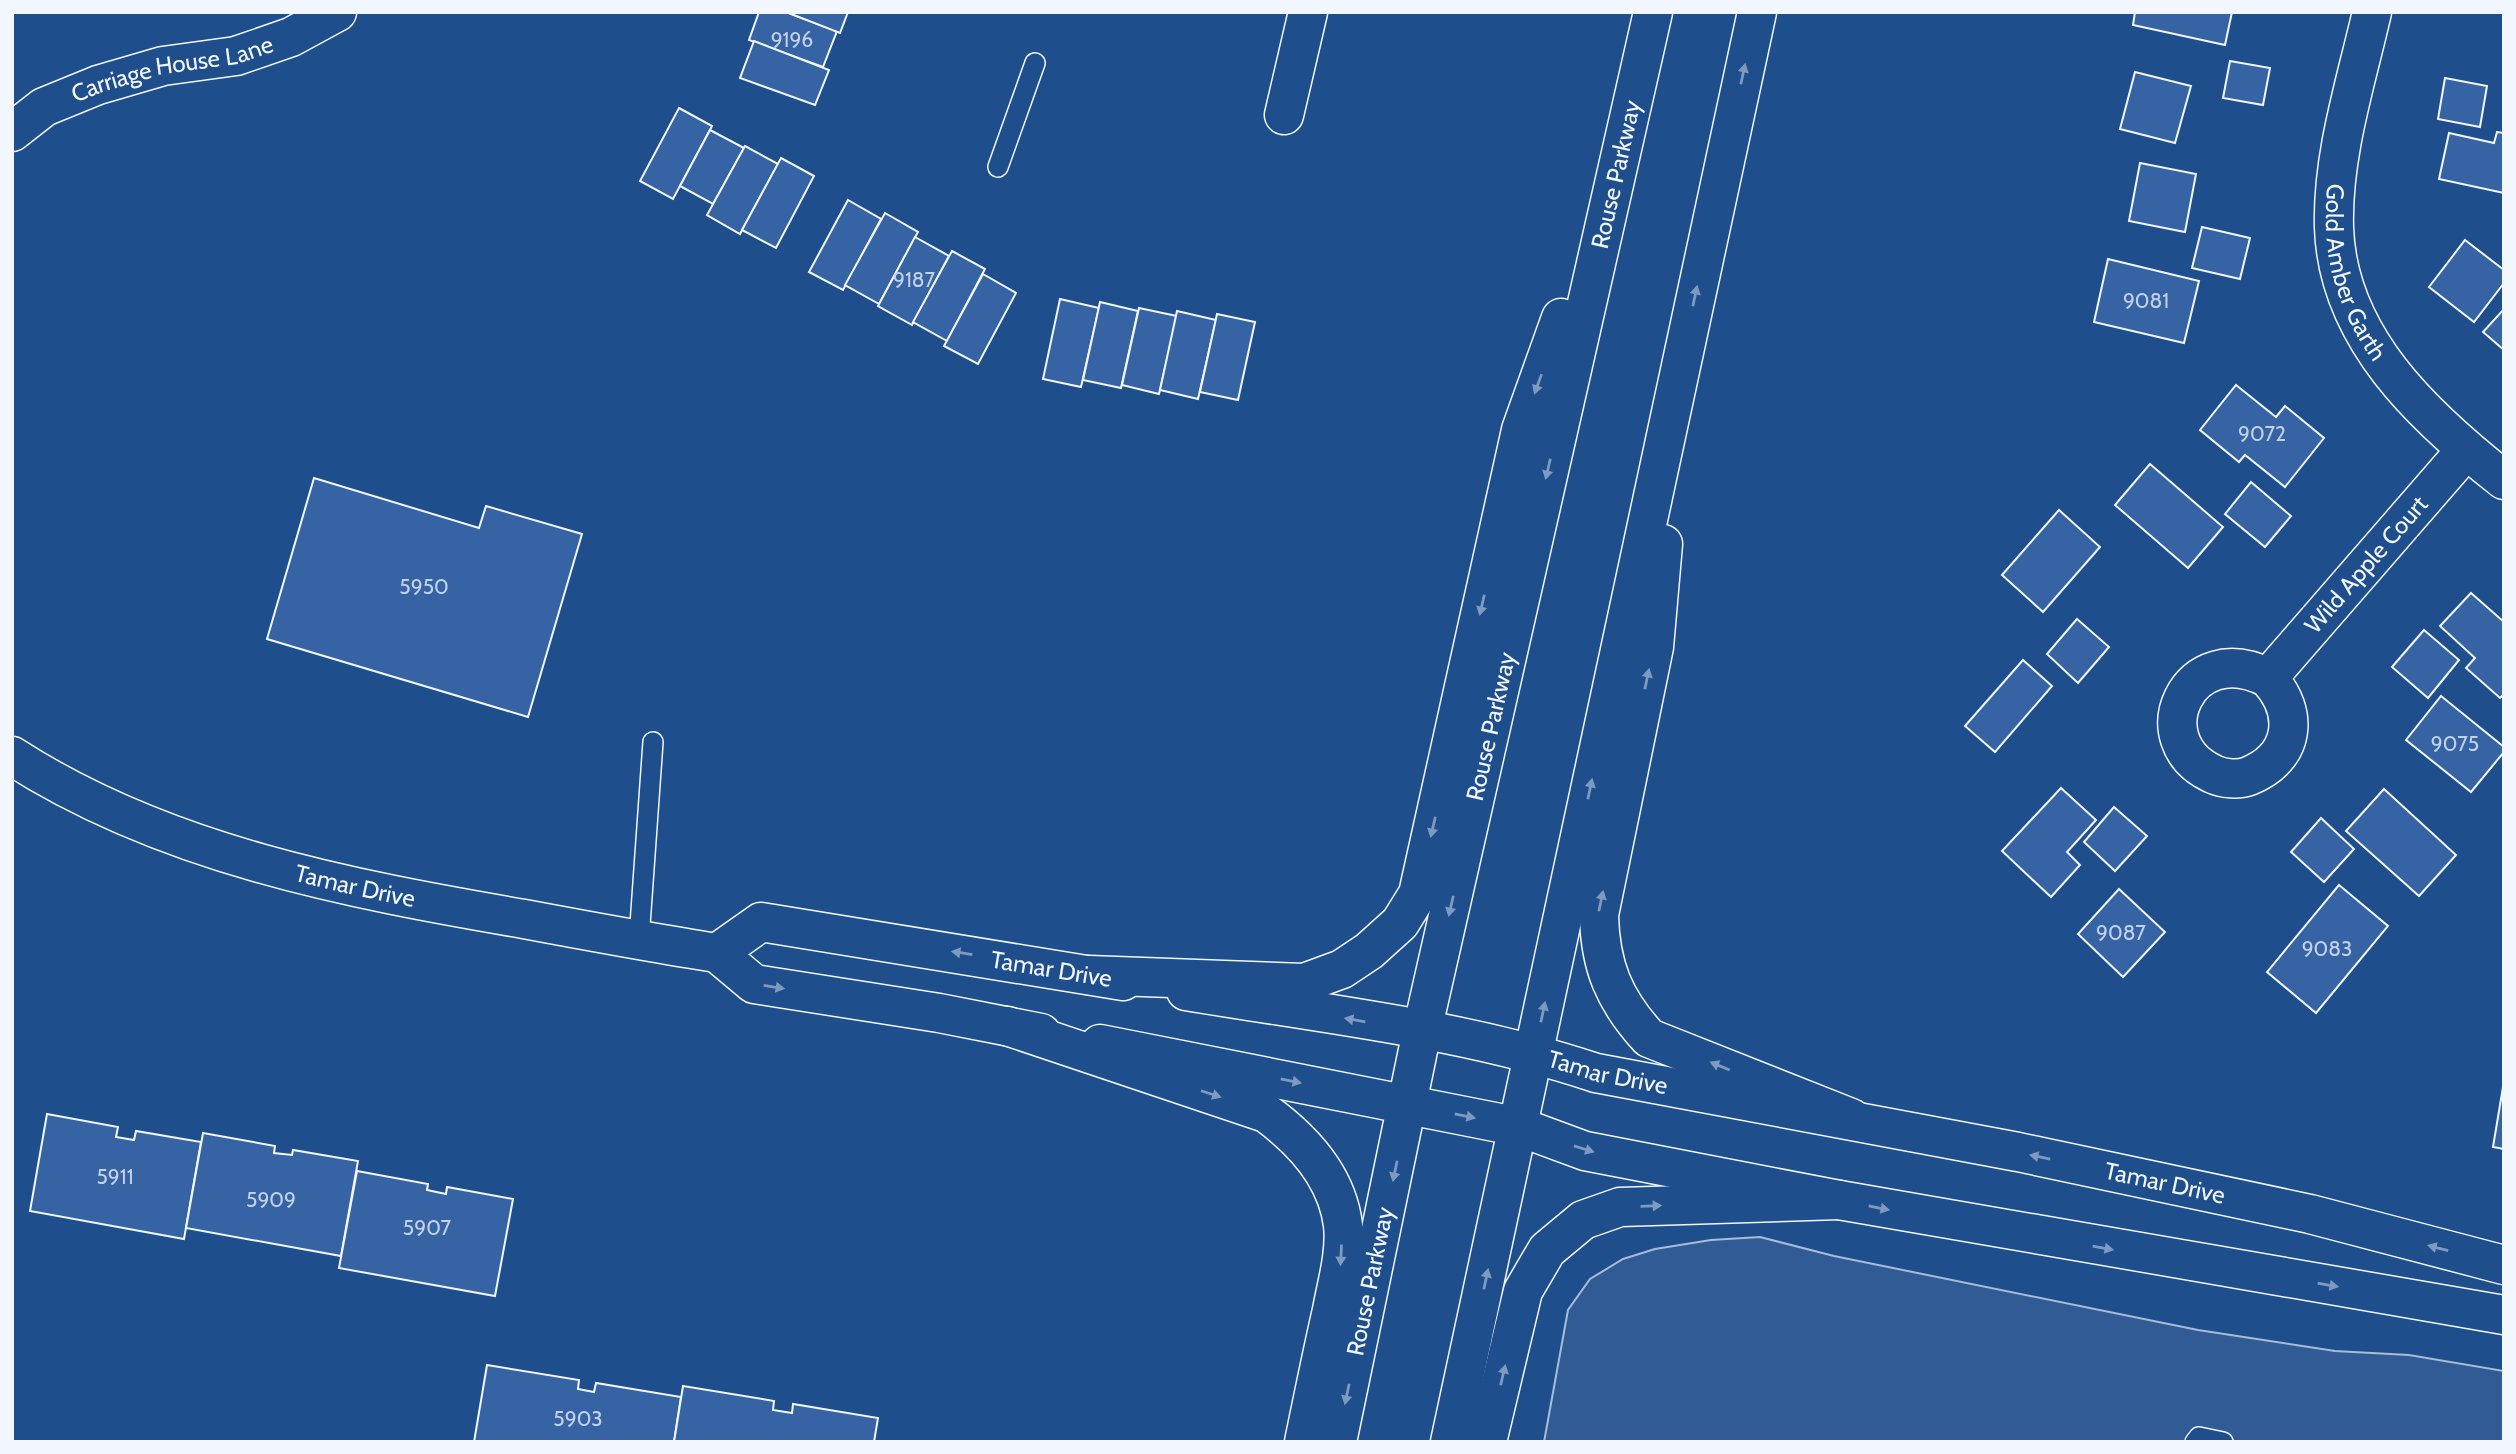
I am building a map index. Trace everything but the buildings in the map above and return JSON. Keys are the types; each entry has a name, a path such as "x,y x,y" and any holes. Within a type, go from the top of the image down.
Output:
{"main road":[{"name":"Carriage House Lane","path":"12,132 44,107 98,85 163,66 236,56 291,37 337,12"},
{"path":"1284,115 1308,12"},
{"name":"Rouse Parkway","path":"1337,1442 1422,1031 1653,12"},
{"path":"1450,1442 1520,1127 1757,12"},
{"name":"Gold Amber Garth","path":"2372,12 2339,161 2334,228 2342,280 2363,331 2396,382 2466,450 2504,480"},
{"path":"1089,975 1304,983 1342,969 1369,951 1399,923 1418,894 1521,430 1618,158"},
{"path":"1681,363 1654,647 1599,915 1600,946 1610,980 1625,1012 1649,1038 1852,1118"},
{"name":"Wild Apple Court","path":"2268,678 2466,450"},
{"name":"Tamar Drive","path":"12,756 45,777 150,825 273,868 418,901 717,953 754,984 1007,1027 1409,1104 1520,1127 1585,1151 1839,1200 2504,1315"},
{"name":"Tamar Drive","path":"717,953 761,922 1422,1031 1534,1053 1596,1073 1852,1118 2310,1214 2504,1265"},
{"path":"1007,1027 1266,1113 1295,1135 1315,1159 1332,1189 1343,1225 1341,1266 1304,1442"},
{"path":"1487,1442 1522,1291 1547,1250 1583,1220 1620,1206 1839,1200"}],"lane":[{"path":"998,167 1035,63"},
{"path":"639,939 653,742"},
{"path":"2195,1442 2199,1437 2223,1442"}],"shaded area":[{"path":"1760,1237 1834,1256 2198,1330 2335,1351 2409,1355 2504,1371 2504,1442 1544,1442 1568,1310 1590,1279 1623,1259 1655,1249 1711,1240"}]}
